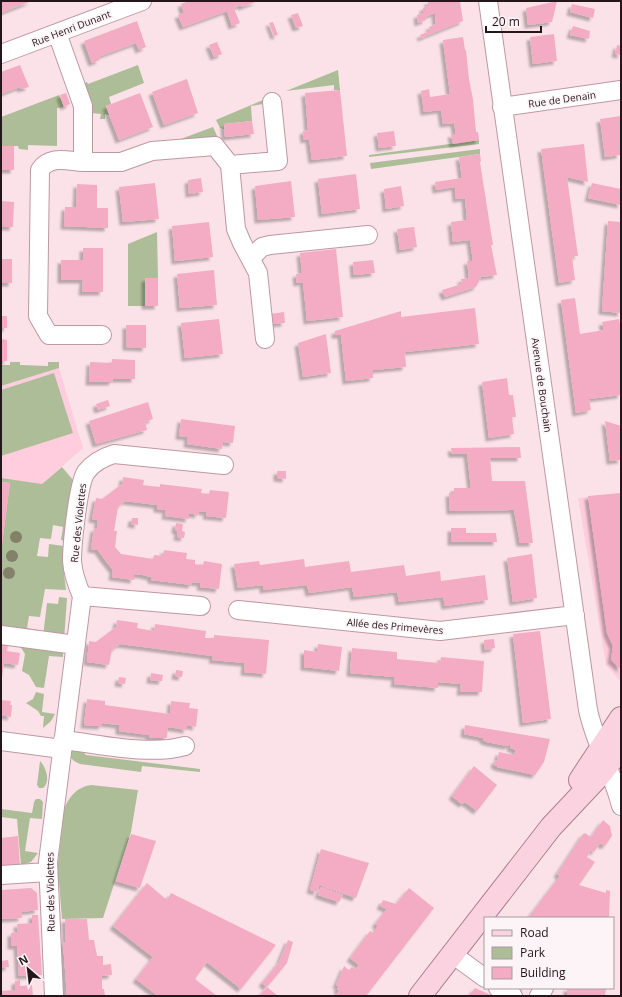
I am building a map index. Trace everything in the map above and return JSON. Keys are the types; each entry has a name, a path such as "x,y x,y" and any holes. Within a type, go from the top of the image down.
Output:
{"main road":[{"path":"420,996 551,827 610,754 621,718"}],"street":[{"name":"Rue Henri Dunant","path":"1,54 142,1"},
{"name":"Avenue de Bouchain","path":"488,1 588,710 610,754 621,806"},
{"path":"57,33 83,106 83,162"},
{"name":"Rue de Denain","path":"502,107 621,90"},
{"path":"230,165 278,161 272,102"},
{"path":"102,335 49,335 38,316 40,170 45,163 54,160 121,162 152,151 215,146 230,165 236,229 258,272 265,339"},
{"path":"251,258 262,247 270,245 368,235"},
{"name":"Rue des Violettes","path":"54,996 48,872 49,846 82,596 73,570 73,550 81,487 86,472 92,466 106,457 123,454 224,465"},
{"path":"82,596 202,606"},
{"name":"Allée des Primevères","path":"238,610 440,631 575,615"},
{"path":"1,635 76,645"},
{"path":"1,741 154,750 173,749 185,746"},
{"path":"1,875 48,872"},
{"path":"452,954 484,977"},
{"path":"500,989 513,996"}],"shaded area":[{"path":"59,368 83,448 42,484 1,639 1,386"},
{"path":"621,493 621,682 606,665 578,498"}],"green space":[{"path":"138,65 144,83 109,97 111,104 106,106 109,115 105,114 105,119 100,119 101,114 91,113 83,84 87,82 88,84"},
{"path":"338,70 340,90 334,90 334,85 286,91"},
{"path":"59,95 64,107 57,108 57,146 28,145 28,150 19,149 18,146 1,146 1,117"},
{"path":"263,100 263,104 251,106 252,121 224,124 224,129 220,128 216,120 211,122"},
{"path":"213,127 218,138 170,143"},
{"path":"479,140 479,144 369,157 369,155"},
{"path":"480,149 480,154 371,169 370,163"},
{"path":"157,232 158,278 145,279 145,306 128,306 128,244"},
{"path":"10,362 20,362 20,365 48,366 48,362 59,362 59,368 1,386 1,365 10,365"},
{"path":"54,373 73,433 1,456 1,390"},
{"path":"62,467 73,480 65,541 61,540 63,527 53,525 51,539 40,538 37,556 48,557 49,544 64,546 63,565 66,590 45,589 40,617 29,616 27,628 38,630 37,636 1,631 1,550 10,483 1,482 1,478 42,484"},
{"path":"59,597 67,598 64,640 43,636 47,603 58,604"},
{"path":"20,646 63,648 63,657 49,656 44,688 36,687 29,675 22,671 25,654"},
{"path":"36,692 44,694 42,712 55,714 51,721 43,728 44,716 41,716 38,711 26,703 33,699"},
{"path":"79,748 86,755 200,769 200,772 142,766 141,772 80,764 71,758 72,751"},
{"path":"40,761 47,774 47,782 43,788 39,788 37,785"},
{"path":"91,785 138,790 131,832 103,918 62,919 57,872 64,810 68,801 77,790"},
{"path":"36,799 40,799 43,802 42,819 30,818 25,851 38,853 31,862 21,865 17,819 1,817 1,809 32,813"}],"building":[{"path":"1,1 32,1 1,13"},
{"path":"189,1 258,1 242,7 241,5 234,8 240,23 232,26 227,11 183,27 178,15 184,13 181,4"},
{"path":"428,1 460,1 463,21 421,38 420,35 430,31 429,27 436,24 435,13 425,17 426,20 418,23 417,15 423,13 423,8 428,6"},
{"path":"557,1 552,22 528,25 526,8"},
{"path":"572,4 595,9 593,18 570,12"},
{"path":"298,13 303,26 296,28 291,15"},
{"path":"137,21 146,47 139,50 136,43 98,57 100,60 92,63 84,41"},
{"path":"273,22 278,35 274,36 269,23"},
{"path":"573,26 590,31 589,39 570,35"},
{"path":"554,34 557,61 533,64 530,37"},
{"path":"463,37 473,99 476,132 478,132 479,140 453,144 451,134 456,134 454,123 443,124 441,110 424,112 421,91 429,89 430,97 450,94 443,40"},
{"path":"217,42 222,54 214,57 209,45"},
{"path":"617,45 621,46 621,55 615,54"},
{"path":"20,65 29,87 21,89 20,87 1,94 1,72"},
{"path":"187,79 198,113 164,125 152,92"},
{"path":"340,90 347,156 312,160 309,139 304,140 303,131 308,130 305,93"},
{"path":"66,93 70,104 64,107 60,95"},
{"path":"140,93 153,127 119,140 106,106"},
{"path":"621,116 620,155 605,157 600,119"},
{"path":"252,121 254,134 225,137 224,124"},
{"path":"394,131 396,146 379,148 377,133"},
{"path":"584,144 588,182 567,177 578,256 572,256 575,280 559,283 541,149"},
{"path":"1,146 14,146 14,170 1,170"},
{"path":"480,154 493,245 491,245 497,275 481,277 476,287 445,297 442,290 462,284 461,279 469,278 467,261 473,261 470,240 453,242 451,222 467,220 465,198 456,199 455,187 436,190 435,182 462,178 459,157"},
{"path":"356,174 360,209 322,214 318,179"},
{"path":"201,178 203,192 189,194 188,180"},
{"path":"291,181 295,217 258,220 255,186"},
{"path":"155,183 159,219 123,222 119,187"},
{"path":"592,183 621,189 621,205 588,198"},
{"path":"77,184 97,185 97,208 108,208 108,228 64,226 65,207 76,207"},
{"path":"401,186 404,206 386,209 384,189"},
{"path":"1,201 14,202 13,227 1,227"},
{"path":"608,221 621,222 621,313 602,311"},
{"path":"209,222 213,257 175,261 172,226"},
{"path":"414,227 417,247 400,250 397,229"},
{"path":"83,248 103,248 103,292 82,292 83,280 61,280 61,260 83,260"},
{"path":"336,249 343,317 307,321 303,282 297,283 296,274 302,273 300,253"},
{"path":"1,259 12,259 12,283 1,283"},
{"path":"373,260 375,273 354,275 353,262"},
{"path":"214,270 217,305 180,308 177,274"},
{"path":"145,278 158,278 158,306 145,306"},
{"path":"575,298 580,334 604,330 602,322 619,319 621,328 621,395 589,399 591,410 576,413 561,300"},
{"path":"475,308 479,344 405,352 406,367 373,370 373,378 346,381 341,335 335,335 335,331 401,311 401,317"},
{"path":"284,312 285,323 271,324 270,314"},
{"path":"1,316 7,316 7,328 1,328"},
{"path":"219,319 223,354 185,358 181,323"},
{"path":"126,325 146,325 146,348 126,347"},
{"path":"326,334 331,373 303,377 298,343"},
{"path":"1,339 7,340 7,361 1,361"},
{"path":"112,359 135,360 135,379 113,379 112,382 89,382 90,362 112,363"},
{"path":"507,378 509,395 513,395 516,417 512,417 514,434 489,438 482,382"},
{"path":"108,400 110,406 98,410 96,404"},
{"path":"148,402 153,419 145,422 147,430 96,444 89,421"},
{"path":"181,419 235,426 233,443 223,442 222,449 187,444 188,437 179,436"},
{"path":"605,421 621,426 621,460 610,461"},
{"path":"520,447 521,458 490,458 492,481 525,481 533,543 520,543 514,510 450,511 449,493 454,493 454,488 471,488 467,454 452,454 451,448"},
{"path":"277,471 286,471 286,479 277,478"},
{"path":"123,477 144,480 143,485 160,487 160,484 202,489 201,493 209,494 210,490 229,492 226,518 206,516 207,512 199,511 198,515 189,513 189,519 165,516 166,510 157,509 157,505 125,501 118,507 114,531 117,531 115,547 121,554 153,559 154,555 163,556 164,550 187,553 186,559 195,560 195,564 203,565 204,561 222,564 219,589 200,587 201,583 192,582 192,585 151,580 151,577 143,575 134,574 134,580 112,577 113,570 98,550 91,549 94,528 97,529 98,520 92,519 96,498 102,499 122,484"},
{"path":"1,482 10,483 2,544 1,544"},
{"path":"621,493 621,669 611,660 613,646 607,633 588,496"},
{"path":"132,518 138,518 138,525 131,524"},
{"path":"176,523 183,524 182,531 185,532 184,538 177,537 178,531 175,530"},
{"path":"451,528 466,528 466,533 496,533 497,542 451,542"},
{"path":"532,554 537,598 513,602 507,558"},
{"path":"304,559 305,567 349,561 351,572 404,565 406,576 440,571 441,581 485,575 488,600 445,606 443,597 399,602 397,592 354,597 352,587 309,593 307,585 263,590 263,585 238,588 234,564 259,561 260,565"},
{"path":"117,620 138,623 137,628 154,631 155,624 206,631 205,638 214,638 214,635 269,640 266,674 244,672 245,663 212,660 213,656 120,644 112,650 109,665 87,662 89,641 96,642 116,627"},
{"path":"540,631 551,719 523,723 513,634"},
{"path":"494,639 495,648 485,650 484,640"},
{"path":"1,644 8,645 7,651 20,653 18,665 4,663 2,678"},
{"path":"318,644 342,647 339,671 304,667 304,650 317,652"},
{"path":"352,648 397,652 397,659 440,663 441,657 484,661 482,692 460,692 461,684 438,682 438,688 394,684 395,677 350,673"},
{"path":"176,670 183,671 182,677 175,676"},
{"path":"151,673 163,675 162,681 150,680"},
{"path":"119,677 126,678 125,684 118,683"},
{"path":"87,699 105,701 105,705 170,714 171,701 190,703 189,708 198,709 196,727 187,725 187,730 168,727 167,738 159,738 149,737 149,735 119,731 119,725 102,723 102,726 84,725"},
{"path":"1,700 11,701 11,717 1,715"},
{"path":"465,725 550,739 544,762 535,775 497,767 494,765 495,760 497,761 499,752 514,755 516,750 510,748 511,744 507,746 487,742 483,740 483,738 464,734"},
{"path":"474,766 497,785 477,811 465,802 462,804 452,796"},
{"path":"603,820 610,826 612,836 605,846 600,843 594,852 591,850 587,857 595,862 579,885 606,893 606,890 610,891 609,917 529,917 560,876 557,874 583,834 585,833 591,837"},
{"path":"131,834 156,841 140,888 116,881"},
{"path":"18,836 20,866 1,867 1,838"},
{"path":"321,849 369,863 356,898 319,885 317,892 310,890"},
{"path":"147,883 167,900 171,893 276,945 241,989 207,962 195,979 217,996 158,996 136,979 153,957 113,926"},
{"path":"321,887 343,895 339,902 318,895"},
{"path":"31,888 37,893 38,910 21,912 22,918 1,919 1,890"},
{"path":"409,888 434,908 366,996 335,996 339,991 337,989 339,986 336,985 344,966 349,970 352,967 355,969 359,965 350,958 370,931 373,933 378,926 375,924 387,909 380,906 383,900 396,904"},
{"path":"32,915 38,915 42,975 19,976 17,946 11,946 11,933 18,932 17,924 32,923"},
{"path":"65,919 87,919 89,940 94,940 97,956 103,956 103,965 111,964 112,975 102,976 102,989 104,989 105,996 67,996 63,942 66,942"},
{"path":"288,940 293,942 287,963 267,987 262,983 279,962"},
{"path":"8,960 9,967 1,968 1,961"},
{"path":"20,980 20,986 32,985 33,996 1,996 1,991 15,990 15,981"},
{"path":"267,987 278,996 259,996"},
{"path":"475,988 493,996 468,996"},
{"path":"567,989 606,989 605,996 567,996"}]}
